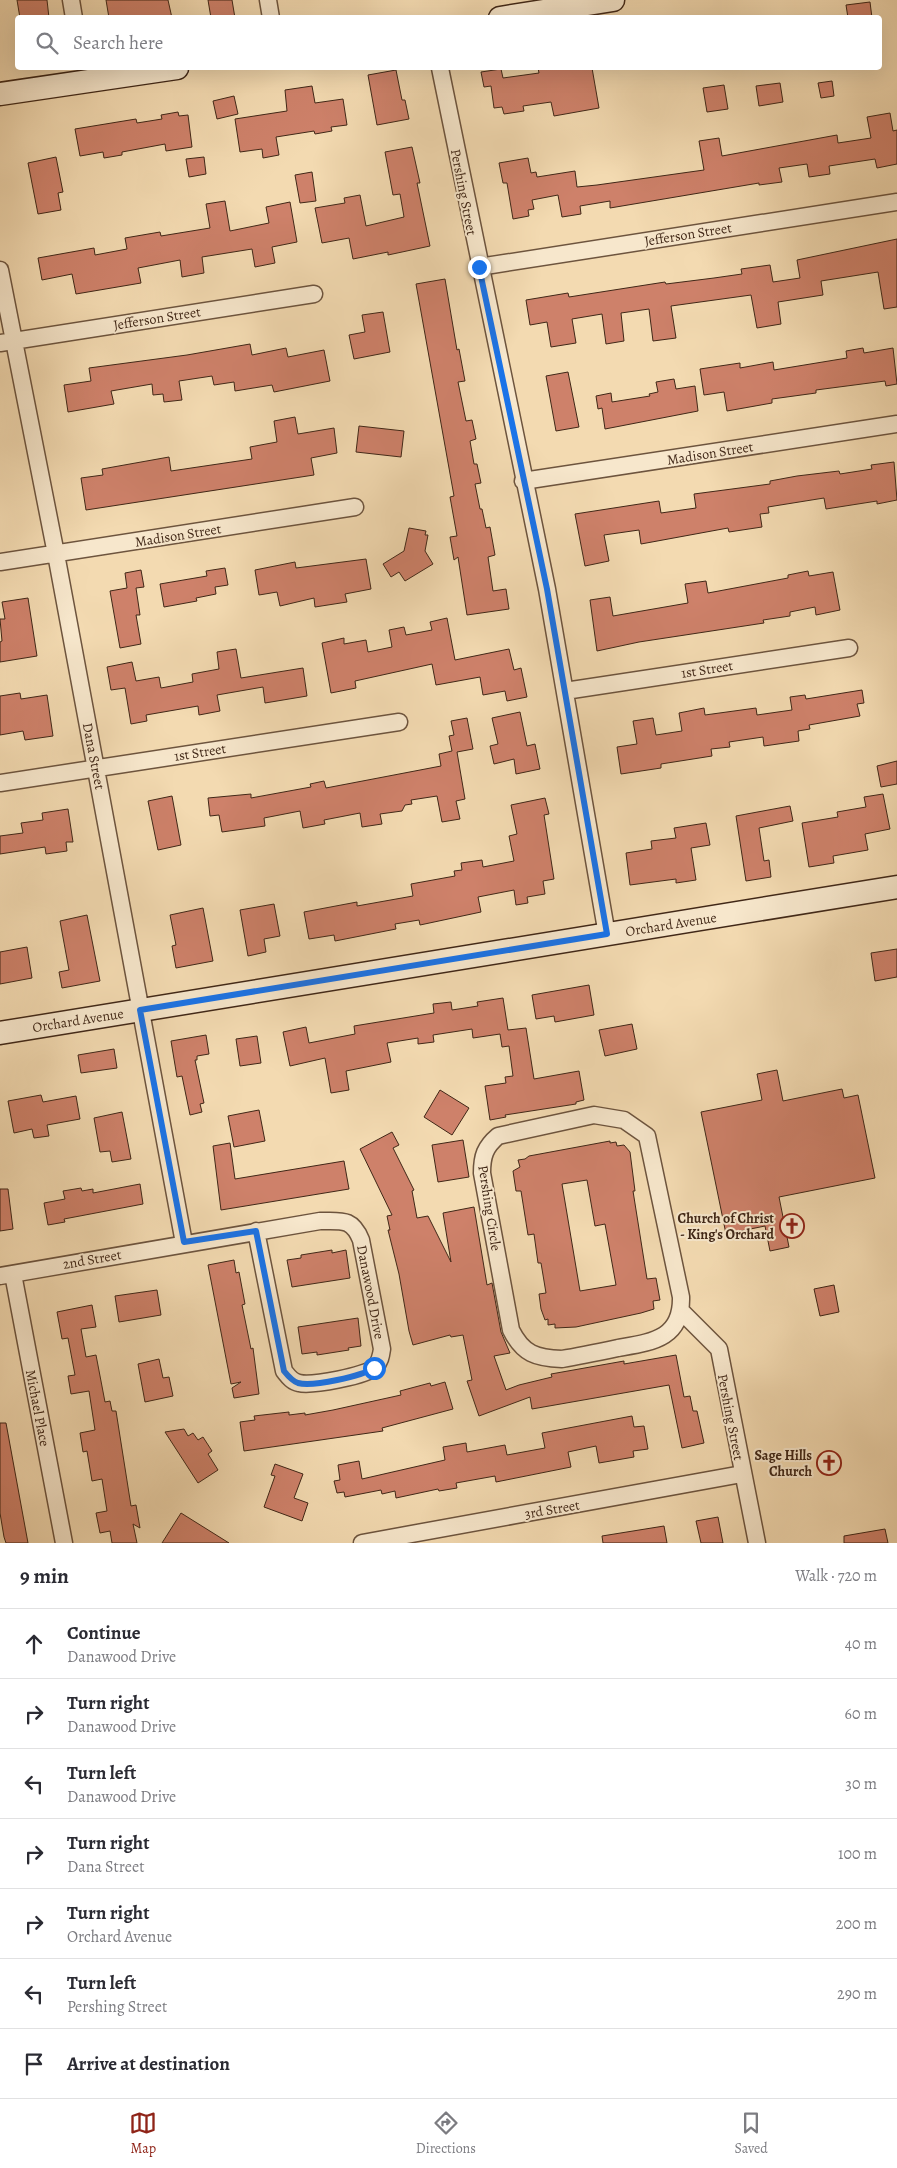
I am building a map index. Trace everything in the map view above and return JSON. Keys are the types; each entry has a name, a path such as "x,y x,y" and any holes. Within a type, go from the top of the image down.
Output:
{"street":[{"path":"71,0 74,15"},
{"path":"268,0 270,15"},
{"path":"510,15 545,5 612,0"},
{"path":"0,94 86,74 147,70"},
{"name":"Pershing Street","path":"440,70 479,267 547,589 607,934"},
{"name":"Jefferson Street","path":"479,267 897,202"},
{"name":"Dana Street","path":"0,270 7,342 56,554 184,1242"},
{"name":"Jefferson Street","path":"7,342 314,294"},
{"name":"Madison Street","path":"523,481 897,424"},
{"name":"Madison Street","path":"0,562 355,507"},
{"name":"1st Street","path":"565,691 849,648"},
{"name":"1st Street","path":"0,783 400,722"},
{"name":"Orchard Avenue","path":"0,1033 897,888"},
{"name":"Pershing Circle","path":"594,1115 624,1120 641,1130 647,1136 651,1146 681,1297 681,1311 672,1329 652,1342 562,1359 536,1355 518,1345 511,1330 482,1172 482,1157 488,1144 498,1136 514,1131 594,1115"},
{"name":"Danawood Drive","path":"184,1242 320,1221 341,1220 356,1229 362,1240 382,1349 380,1360 374,1368 366,1373 310,1384 298,1383 290,1379 284,1371 256,1231"},
{"name":"2nd Street","path":"6,1274 184,1242"},
{"name":"Michael Place","path":"6,1274 64,1543"},
{"name":"Pershing Street","path":"681,1311 719,1349 757,1543"},
{"name":"3rd Street","path":"362,1543 742,1474"}],"building":[{"path":"17,0 47,0 49,15 20,15"},
{"path":"106,0 168,0 171,15 108,15"},
{"path":"208,0 232,0 234,15 210,15"},
{"path":"870,2 872,15 848,15 846,5"},
{"path":"396,70 402,100 405,100 409,119 377,125 368,75"},
{"path":"501,70 503,78 539,73 538,70 592,70 599,108 554,116 551,102 523,106 524,111 504,114 502,107 494,108 491,86 484,87 481,72"},
{"path":"832,81 834,96 821,98 818,83"},
{"path":"780,83 783,102 759,106 756,86"},
{"path":"724,85 728,109 707,112 703,88"},
{"path":"312,86 315,103 343,99 347,125 331,127 332,131 315,134 314,131 276,137 279,155 263,158 262,149 240,152 235,119 287,111 285,90"},
{"path":"234,96 238,114 217,119 213,101"},
{"path":"178,112 179,116 188,115 192,147 166,151 165,144 122,152 122,155 104,158 103,152 80,156 75,129 136,119 137,123 162,119 161,115"},
{"path":"890,113 893,131 897,130 897,164 877,168 875,159 829,166 830,174 809,177 807,164 779,168 782,182 759,185 759,183 610,208 610,201 580,206 581,214 562,217 558,195 532,200 534,209 528,210 529,216 513,219 507,183 503,183 499,163 528,158 531,173 536,172 537,177 575,171 577,187 597,185 704,170 699,141 719,138 722,156 837,135 838,143 871,138 867,117"},
{"path":"412,147 420,183 417,183 430,246 388,255 388,252 353,259 349,238 322,243 315,208 345,203 344,198 360,195 366,226 404,217 400,194 393,195 385,152"},
{"path":"56,157 63,192 58,193 61,210 38,214 28,163"},
{"path":"204,157 206,174 189,177 186,159"},
{"path":"312,172 316,201 300,203 295,175"},
{"path":"225,201 230,231 269,223 266,207 290,202 297,242 272,247 275,263 255,267 252,249 202,257 204,273 182,277 180,260 138,268 141,283 76,294 72,274 42,280 38,258 94,248 95,255 127,249 125,238 160,232 161,236 210,228 206,204"},
{"path":"897,239 897,307 884,309 878,272 821,281 823,295 778,302 781,324 757,328 751,295 671,306 676,338 653,341 649,309 621,313 624,341 606,344 602,314 572,319 576,343 551,347 547,322 530,325 526,300 568,293 569,297 665,282 666,284 742,274 741,269 770,265 773,282 800,278 797,260"},
{"path":"445,279 457,350 459,349 465,381 458,382 466,421 472,420 476,439 470,441 474,464 477,464 481,483 475,484 486,528 490,527 495,555 488,557 493,591 506,589 509,609 467,615 458,557 454,560 450,537 457,536 450,497 454,496 416,284"},
{"path":"383,312 390,352 354,359 349,335 365,332 362,315"},
{"path":"250,344 252,355 286,348 288,357 324,350 330,381 274,392 272,385 235,391 234,382 214,385 212,376 179,381 182,400 164,402 163,394 153,395 152,384 111,391 114,404 68,412 64,385 91,381 89,368 187,355"},
{"path":"863,348 864,353 893,348 897,384 886,386 885,381 816,390 816,393 772,399 772,403 727,411 724,392 704,395 700,369 740,363 740,368 773,362 774,370 847,358 846,351"},
{"path":"568,372 579,427 556,431 546,376"},
{"path":"674,379 676,389 695,386 698,411 605,429 602,408 598,409 596,396 611,393 612,402 650,396 649,394 658,392 656,382"},
{"path":"295,417 298,434 334,428 337,453 311,458 314,475 86,510 81,478 103,475 102,469 169,457 171,471 252,459 250,447 277,442 274,421"},
{"path":"359,426 404,431 401,457 356,452"},
{"path":"894,462 897,500 877,504 877,501 826,509 824,498 768,507 769,513 760,514 762,527 729,532 728,528 641,544 639,530 604,535 609,561 585,566 575,514 659,501 661,513 696,508 694,494 770,484 770,481 797,476 839,471 840,474 872,469 871,465"},
{"path":"409,528 426,531 425,535 428,535 425,551 433,564 405,581 399,572 391,577 383,564 404,551"},
{"path":"366,559 371,589 345,594 347,602 315,607 314,598 280,606 277,592 259,595 255,570 295,562 296,568"},
{"path":"225,568 228,585 215,587 216,594 196,598 197,601 164,607 160,584 207,576 206,571"},
{"path":"141,570 144,587 136,588 140,615 136,615 141,644 120,648 110,591 127,588 125,573"},
{"path":"808,571 809,576 833,572 840,610 816,615 815,607 790,612 790,616 763,620 764,623 639,642 597,651 590,600 610,597 613,616 688,603 685,584 706,581 708,593 788,578 788,575"},
{"path":"28,598 37,656 0,662 0,642 2,641 0,619 5,619 2,602"},
{"path":"447,618 455,660 509,649 514,670 521,668 527,697 507,701 505,691 483,695 480,677 436,685 432,664 355,681 356,688 331,693 322,643 344,638 344,644 366,640 368,652 392,647 389,630 404,627 406,635 432,630 430,622"},
{"path":"236,649 241,678 303,668 307,696 265,703 263,687 217,695 220,711 199,715 198,706 146,715 147,721 131,724 125,688 111,690 107,667 132,662 136,681 159,677 161,688 193,682 192,674 219,669 217,652"},
{"path":"862,690 864,703 857,704 860,716 809,725 810,729 798,731 799,741 764,746 763,737 729,742 730,747 711,749 712,756 661,764 661,768 621,774 617,747 637,744 633,721 653,718 656,735 682,731 679,713 704,708 705,715 756,708 757,715 792,710 790,697 805,695 806,699"},
{"path":"20,693 21,699 47,695 53,736 25,740 23,731 0,735 0,696"},
{"path":"520,712 527,746 535,744 540,769 516,774 514,759 494,764 490,746 498,744 492,718"},
{"path":"467,718 473,749 457,752 465,799 456,801 460,819 442,822 437,796 411,800 412,804 405,805 402,811 380,814 382,824 362,827 360,813 324,820 325,824 303,828 300,811 264,818 265,826 222,832 219,815 210,816 208,798 251,794 251,798 311,787 310,784 324,781 326,788 441,766 439,754 452,751 449,736 454,735 451,721"},
{"path":"897,761 897,784 881,787 877,766"},
{"path":"883,794 890,829 865,834 868,850 833,856 834,863 809,867 802,823 838,817 837,812 866,807 864,797"},
{"path":"172,796 181,845 158,850 148,801"},
{"path":"545,798 549,814 544,815 554,879 543,881 545,894 527,897 528,903 516,905 514,890 478,897 481,912 420,925 419,920 395,924 396,929 335,941 334,935 309,939 304,912 357,902 357,906 413,896 411,884 455,876 454,871 462,870 461,863 482,860 483,867 514,861 509,836 517,834 511,805"},
{"path":"790,806 793,821 759,828 764,861 769,860 771,877 746,881 736,816"},
{"path":"68,809 73,842 66,842 67,851 46,854 45,847 0,854 0,836 23,833 21,823 43,820 42,813"},
{"path":"706,823 710,845 691,848 696,880 676,883 676,879 630,885 626,853 652,849 651,841 676,838 674,828"},
{"path":"274,904 280,936 264,939 266,952 248,956 240,910"},
{"path":"203,908 213,961 176,968 172,946 176,945 170,915"},
{"path":"87,915 100,981 62,988 59,972 69,970 60,921"},
{"path":"27,947 32,978 0,984 0,952"},
{"path":"897,949 897,977 875,981 871,953"},
{"path":"589,985 594,1015 555,1022 554,1016 536,1019 532,995"},
{"path":"503,998 508,1030 526,1028 534,1079 579,1071 584,1100 576,1102 576,1104 505,1115 506,1117 490,1120 485,1086 506,1083 505,1077 513,1076 509,1046 502,1047 500,1034 473,1038 472,1029 433,1035 434,1042 418,1044 418,1038 387,1043 391,1062 346,1071 349,1090 331,1093 325,1058 290,1066 283,1032 306,1027 309,1043 355,1034 354,1026 434,1013 433,1004 451,1002 452,1010 478,1006 477,1002"},
{"path":"632,1024 637,1049 605,1056 599,1030"},
{"path":"206,1035 209,1054 197,1056 197,1060 195,1060 204,1103 200,1104 202,1112 190,1115 182,1076 177,1077 171,1041"},
{"path":"257,1036 261,1063 240,1066 236,1039"},
{"path":"114,1049 117,1068 81,1073 78,1055"},
{"path":"777,1070 783,1101 842,1089 844,1098 858,1095 875,1178 779,1197 789,1247 770,1251 765,1226 726,1234 701,1112 762,1100 757,1074"},
{"path":"440,1090 469,1108 452,1135 424,1117"},
{"path":"41,1095 43,1102 76,1096 80,1119 47,1125 49,1136 34,1138 32,1129 14,1133 8,1101"},
{"path":"259,1110 265,1141 234,1147 228,1116"},
{"path":"122,1112 131,1159 112,1162 110,1151 100,1152 94,1118"},
{"path":"392,1132 399,1145 393,1148 414,1190 412,1191 417,1218 428,1216 451,1262 443,1213 474,1207 487,1285 492,1283 501,1332 510,1353 494,1356 506,1390 552,1377 551,1374 624,1361 624,1364 676,1355 684,1397 690,1396 693,1411 697,1411 704,1443 682,1448 669,1385 532,1409 530,1397 479,1416 467,1381 472,1380 463,1335 451,1337 450,1335 413,1345 388,1230 390,1230 387,1216 392,1215 360,1149"},
{"path":"463,1140 469,1177 438,1182 432,1145"},
{"path":"610,1141 610,1143 616,1142 617,1146 624,1145 630,1152 635,1191 633,1191 647,1279 656,1278 660,1300 653,1301 654,1309 576,1327 555,1328 555,1324 548,1325 548,1319 545,1320 541,1309 539,1294 546,1293 541,1263 538,1263 534,1234 528,1235 521,1191 516,1191 513,1171 520,1167 518,1160 529,1156","holes":["587,1180 595,1226 605,1224 616,1285 580,1291 562,1184"]},
{"path":"230,1143 235,1179 344,1161 349,1189 221,1210 213,1146"},
{"path":"140,1184 143,1204 64,1219 65,1222 48,1225 44,1203 65,1199 63,1191 81,1188 82,1191 93,1189 93,1193"},
{"path":"0,1189 8,1189 13,1229 0,1231"},
{"path":"332,1250 332,1253 346,1250 350,1278 292,1287 287,1260 301,1258 301,1255"},
{"path":"234,1260 236,1273 239,1272 245,1304 242,1305 251,1349 253,1348 259,1394 234,1398 232,1388 241,1382 231,1384 208,1265"},
{"path":"834,1285 839,1312 820,1316 814,1289"},
{"path":"157,1290 161,1315 119,1322 115,1296"},
{"path":"92,1305 96,1327 81,1329 86,1357 96,1355 105,1402 110,1401 112,1411 116,1411 131,1506 136,1505 140,1528 133,1524 137,1543 112,1543 110,1531 100,1533 96,1513 107,1511 102,1479 92,1481 87,1451 83,1452 80,1433 95,1430 89,1391 71,1394 68,1376 75,1375 68,1338 62,1339 57,1312"},
{"path":"358,1318 361,1346 348,1348 349,1350 317,1355 317,1352 302,1354 298,1327"},
{"path":"159,1359 163,1378 169,1377 173,1396 145,1402 138,1364"},
{"path":"445,1382 453,1409 382,1428 383,1431 244,1451 240,1422 255,1420 254,1416 289,1412 289,1415 305,1413 305,1415 401,1395 400,1391 430,1383 431,1386"},
{"path":"632,1416 634,1427 644,1426 648,1449 633,1451 634,1457 599,1463 596,1446 568,1452 571,1467 496,1482 495,1476 456,1483 457,1488 439,1491 438,1489 396,1498 395,1491 382,1494 381,1490 345,1497 344,1492 337,1493 334,1481 340,1480 338,1465 359,1461 362,1479 445,1460 443,1447 466,1443 467,1452 505,1445 507,1455 545,1448 542,1433"},
{"path":"0,1423 6,1423 28,1543 6,1543 4,1537 0,1513"},
{"path":"184,1429 188,1436 193,1433 198,1440 203,1437 212,1451 208,1454 218,1470 198,1483 165,1432"},
{"path":"275,1464 303,1474 294,1498 308,1503 302,1521 264,1507 275,1476 271,1475"},
{"path":"181,1513 229,1543 162,1543"},
{"path":"718,1517 723,1543 701,1543 696,1521"},
{"path":"664,1526 667,1543 603,1543 602,1536"},
{"path":"885,1529 888,1543 844,1543 844,1536"}],"place":[{"name":"Church of Christ - King's Orchard","path":"792,1226"},
{"name":"Sage Hills Church","path":"829,1463"}],"route":[{"path":"374,1368 366,1373 310,1384 298,1383 290,1379 284,1371 256,1231 184,1242 140,1010 607,934 547,589 479,267"}]}
